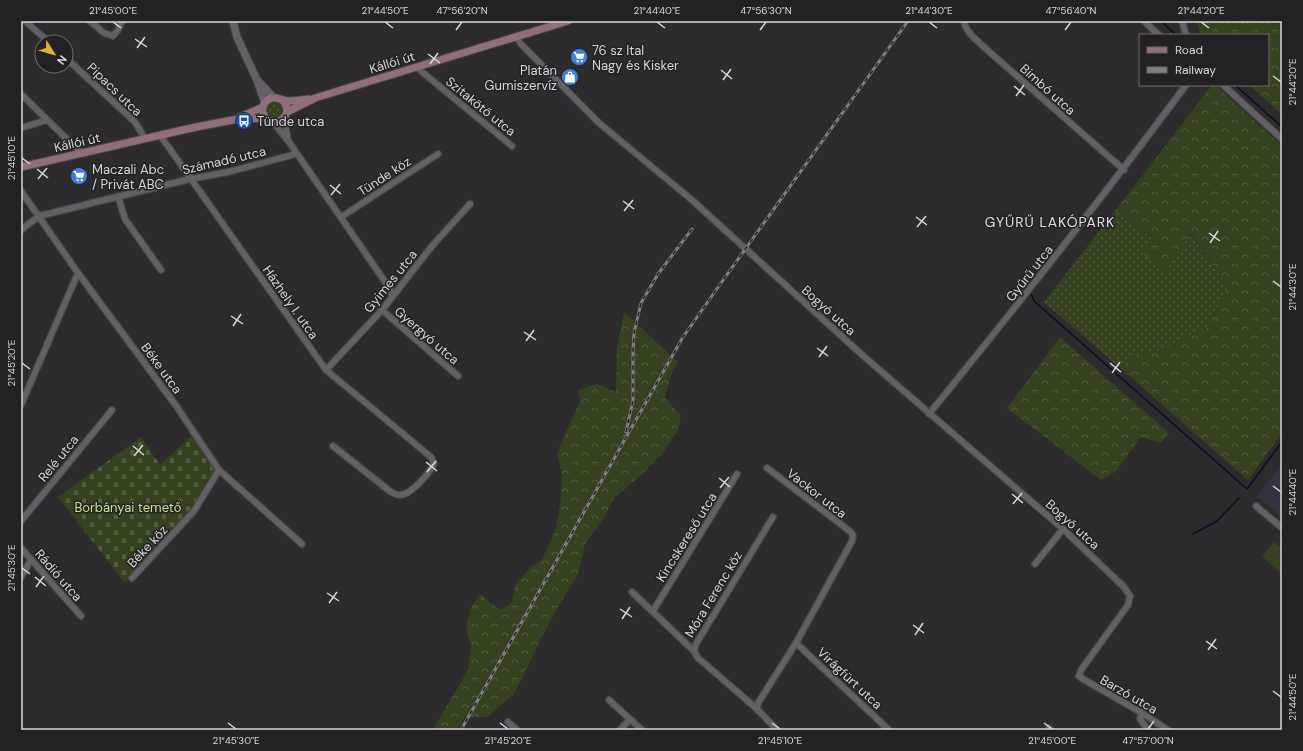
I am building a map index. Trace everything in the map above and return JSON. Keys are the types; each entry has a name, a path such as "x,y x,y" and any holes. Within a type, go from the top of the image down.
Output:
{"main road":[{"name":"Kállói út","path":"233,120 264,105 269,99 274,98 295,101 315,98 568,21"},
{"name":"Kállói út","path":"273,122 277,122 315,98"},
{"path":"282,100 285,104 286,115"},
{"path":"264,105 262,111 265,118 273,122"},
{"name":"Kállói út","path":"21,167 233,120 265,118"}],"street":[{"path":"25,21 40,34"},
{"path":"90,21 104,33 113,36 118,30 122,21"},
{"path":"233,21 237,37 257,80 264,105"},
{"name":"Bimbó utca","path":"964,21 964,25 972,36 1124,170"},
{"path":"1144,21 1158,34"},
{"path":"1182,21 1186,34"},
{"name":"Bogyó utca","path":"516,37 521,44 600,124 692,200 929,414 1063,529 1124,587 1130,596 1128,606 1081,670 1079,676"},
{"name":"Pipacs utca","path":"74,65 135,122 145,139"},
{"name":"Szitakötő utca","path":"416,68 512,146"},
{"path":"257,80 274,98"},
{"name":"Gyűrű utca","path":"929,414 1025,297 1124,170 1185,86"},
{"path":"1224,86 1282,139"},
{"path":"21,94 81,153"},
{"path":"286,115 288,142"},
{"path":"21,128 48,120"},
{"path":"273,122 342,217 390,289 392,296"},
{"name":"Házhely I. utca","path":"160,135 326,370 431,457 434,463 431,470 410,492 400,496 391,492 332,446"},
{"name":"Számadó utca","path":"21,230 39,216 190,179 228,172 296,154"},
{"name":"Tünde köz","path":"342,217 438,154"},
{"name":"Béke utca","path":"21,191 78,273 177,407 219,470 302,544"},
{"path":"118,196 125,219 161,270"},
{"name":"Gyimes utca","path":"326,370 382,310 432,246 470,204"},
{"path":"21,405 78,273"},
{"name":"Gyergyó utca","path":"382,310 458,376"},
{"name":"Relé utca","path":"21,521 112,410"},
{"name":"Vackor utca","path":"767,468 851,532 853,536 852,541 796,643"},
{"name":"Béke köz","path":"132,578 194,511 219,470"},
{"name":"Kincskereső utca","path":"653,611 737,474"},
{"path":"1256,506 1282,528"},
{"name":"Móra Ferenc köz","path":"773,517 696,644 694,650 698,657 757,709 777,730"},
{"path":"1035,564 1063,529"},
{"name":"Rádió utca","path":"21,548 80,616"},
{"path":"21,577 31,560"},
{"path":"632,592 694,650"},
{"path":"757,709 758,704 796,643"},
{"name":"Virágfürt utca","path":"796,643 889,730"},
{"name":"Barzó utca","path":"1079,676 1168,730"},
{"path":"609,700 642,730"},
{"path":"1142,713 1140,719 1148,730"},
{"path":"620,730 630,719"},
{"path":"508,722 517,730"}],"shaded area":[{"path":"1282,464 1282,517 1257,496"}],"green space":[{"path":"1197,21 1276,21 1282,26 1282,114 1250,86 1269,86 1269,34 1200,34"},
{"path":"1211,86 1216,86 1282,146 1282,231 1280,235 1282,237 1282,433 1248,480 1120,368 1136,355 1165,349 1207,327 1229,287 1191,234 1166,272 1141,252 1152,237 1115,211"},
{"path":"275,101 281,104 284,110 281,116 275,119 269,116 266,110 269,104"},
{"path":"1115,211 1152,238 1165,272 1190,234 1229,287 1207,327 1165,349 1136,355 1120,368 1044,302"},
{"path":"624,312 678,362 671,375 665,398 681,416 677,432 662,454 641,475 614,498 605,516 585,544 578,574 541,638 513,695 487,717 465,717 457,730 433,730 468,670 471,647 466,627 471,607 480,594 500,610 511,604 516,584 530,568 542,560 556,529 561,498 562,474 557,453 580,401 578,390 597,384 616,392 617,349"},
{"path":"1060,337 1169,433 1161,443 1141,437 1115,472 1101,480 1007,408"},
{"name":"Borbányai temető","path":"192,435 214,470 190,510 175,529 125,583 58,497 141,437 160,465"},
{"path":"1274,542 1282,548 1282,574 1262,557"}],"waterway":[{"path":"1161,21 1175,34"},
{"path":"1236,86 1282,127"},
{"path":"1031,294 1034,301 1247,489 1282,442"},
{"path":"1193,534 1217,521 1239,498"}],"railway":[{"path":"461,730 683,337 908,21"},
{"path":"626,432 633,400 634,333 641,303 658,274 692,229"}],"place":[{"name":"76 sz Ital Nagy és Kisker","path":"579,57"},
{"name":"Platán Gumiszervíz","path":"570,77"},
{"name":"Tünde utca","path":"244,121"},
{"name":"Maczali Abc / Privát ABC","path":"79,176"}],"district":[{"name":"GYŰRŰ LAKÓPARK","path":"1050,222"}]}
